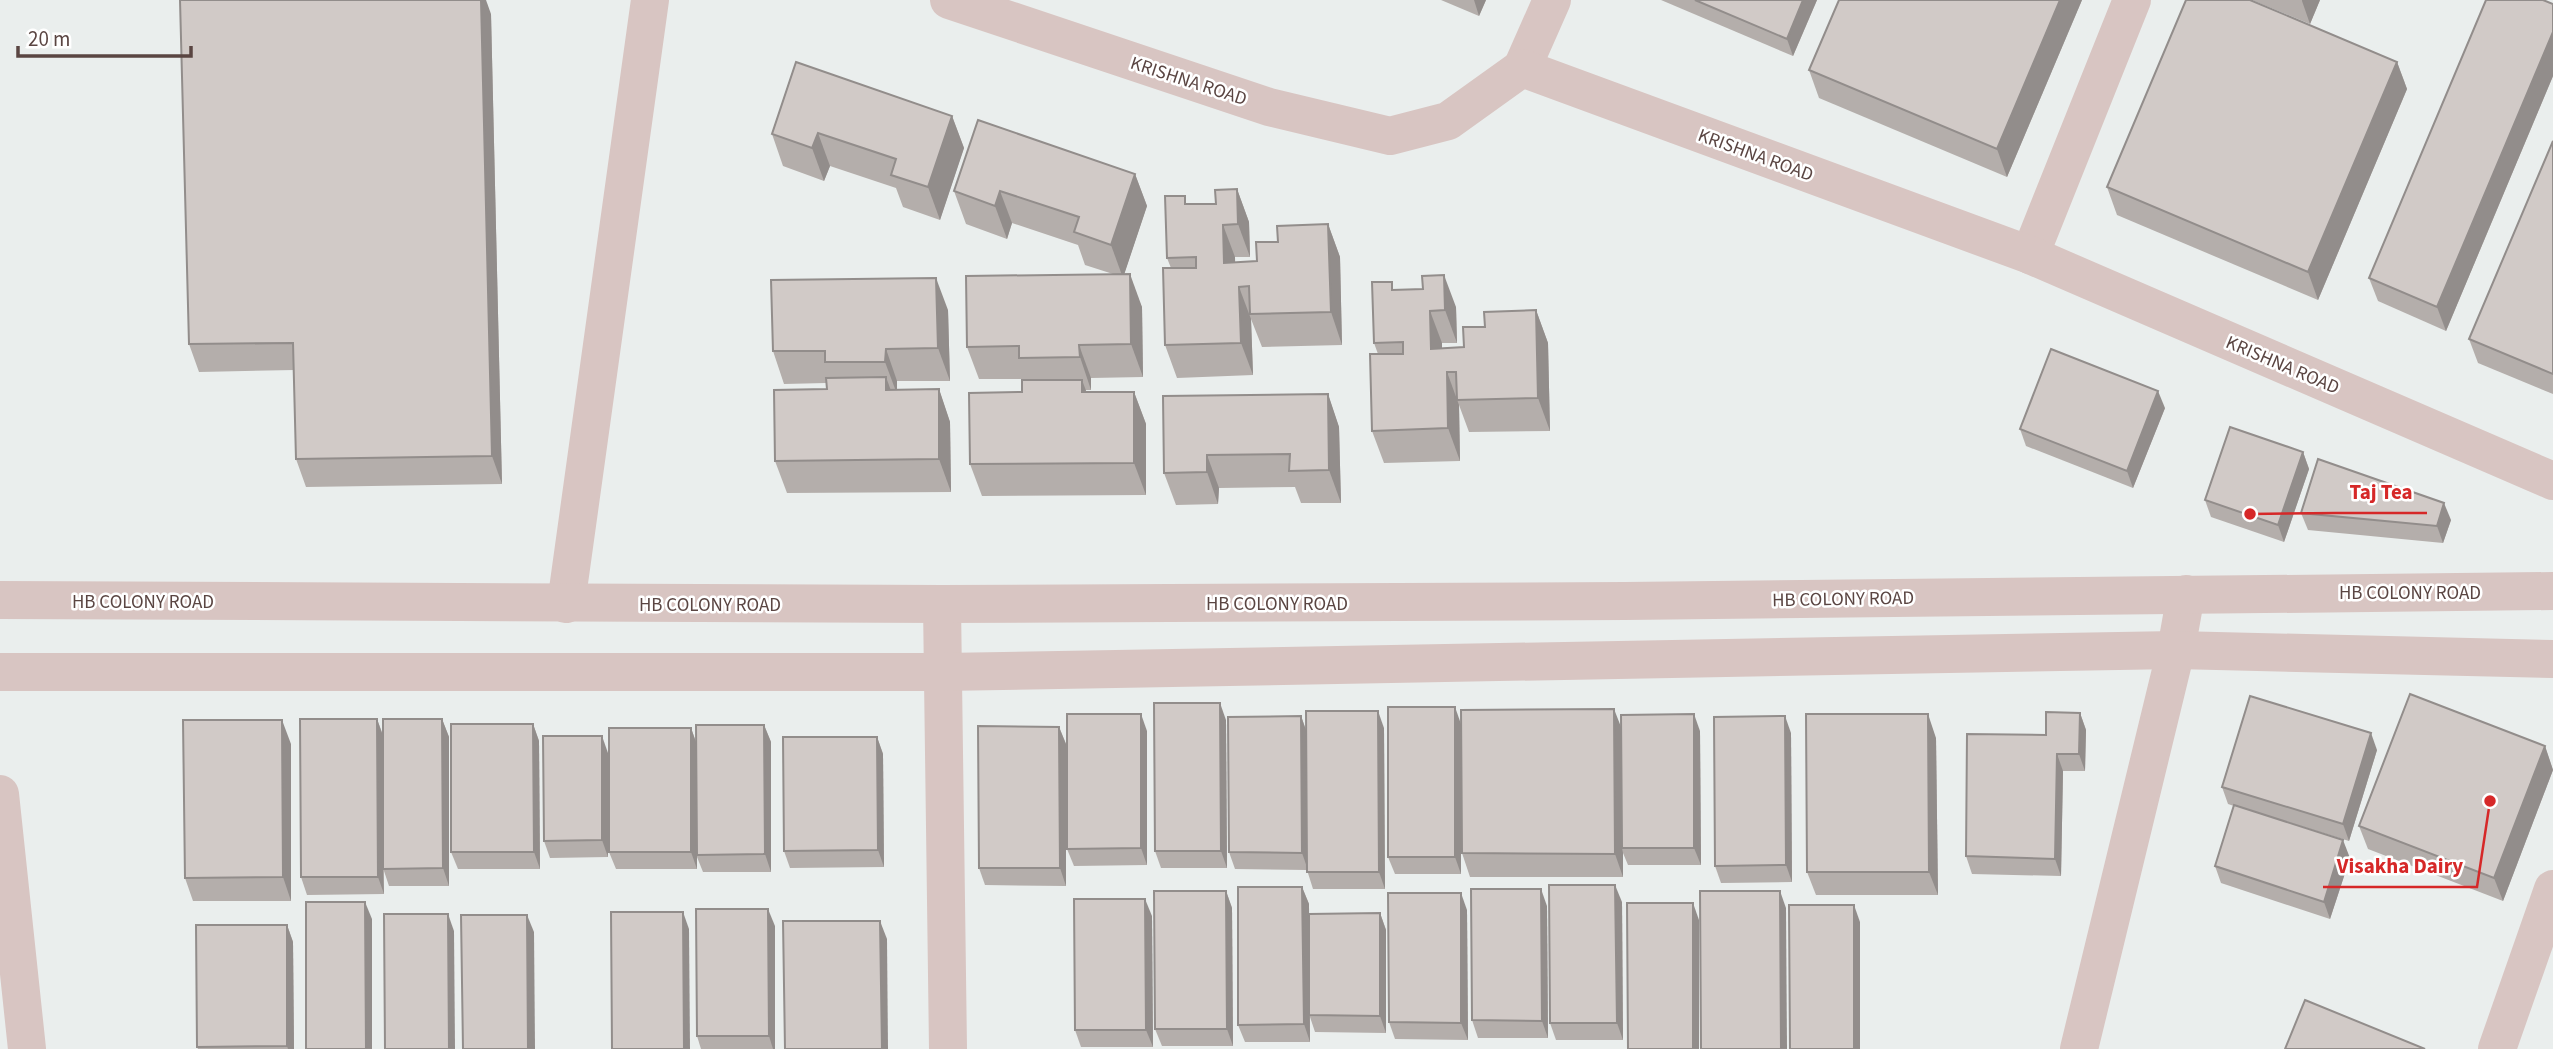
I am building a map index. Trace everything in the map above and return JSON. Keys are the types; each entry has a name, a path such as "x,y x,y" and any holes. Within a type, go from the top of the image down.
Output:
{"street":[{"path":"566,604 650,0"},
{"name":"KRISHNA ROAD","path":"949,0 1269,107 1390,136 1448,121 1522,68 2030,255 2553,481"},
{"path":"1522,68 1552,0"},
{"path":"2030,255 2132,0"},
{"name":"HB COLONY ROAD","path":"0,600 942,604 1611,601 2553,591"},
{"path":"2079,1049 2176,650 2186,594"},
{"path":"942,604 948,1049"},
{"path":"0,672 943,672 2176,650 2553,659"},
{"path":"0,794 27,1049"},
{"path":"2497,1049 2553,889"}],"building":[{"path":"180,0 481,0 492,456 296,459 293,343 189,344"},
{"path":"1695,0 1803,0 1787,39"},
{"path":"1839,0 2060,0 1997,149 1809,70"},
{"path":"2186,0 2250,0 2397,62 2308,272 2107,187"},
{"path":"2486,0 2543,0 2553,4 2553,32 2437,307 2369,278"},
{"path":"796,62 952,116 928,187 891,175 896,159 818,133 812,148 772,134"},
{"path":"978,120 1135,174 1111,245 1074,232 1079,217 1000,191 995,206 954,191"},
{"path":"2553,141 2553,374 2469,339"},
{"path":"1237,189 1238,224 1223,225 1224,263 1257,261 1256,242 1278,242 1277,226 1328,224 1331,312 1250,314 1249,286 1239,287 1241,343 1165,345 1163,268 1196,268 1196,257 1167,258 1165,196 1185,196 1185,204 1216,204 1215,190"},
{"path":"1130,274 1131,344 1079,345 1080,357 1019,358 1019,346 967,347 966,276"},
{"path":"1444,275 1445,310 1430,311 1431,349 1464,347 1463,327 1485,327 1484,312 1536,310 1538,398 1457,400 1456,372 1447,372 1448,428 1372,431 1370,354 1403,354 1403,342 1374,343 1372,282 1392,282 1392,290 1423,289 1422,276"},
{"path":"936,278 938,348 886,349 885,362 825,362 825,351 773,351 771,280"},
{"path":"2051,349 2158,391 2127,471 2020,429"},
{"path":"886,377 886,390 939,389 939,459 775,461 774,390 827,389 826,378"},
{"path":"1022,380 1082,380 1082,392 1134,392 1134,463 970,464 969,393 1022,392"},
{"path":"1328,394 1329,470 1289,471 1290,454 1207,455 1207,472 1164,473 1163,396"},
{"path":"2230,427 2303,452 2278,525 2205,500"},
{"path":"2318,459 2444,503 2437,526 2301,513"},
{"path":"2410,694 2545,746 2494,878 2359,826"},
{"path":"2250,696 2371,733 2343,824 2222,787"},
{"path":"1154,703 1220,703 1221,851 1155,851"},
{"path":"1388,707 1455,707 1455,857 1388,857"},
{"path":"1614,709 1615,854 1462,853 1461,710"},
{"path":"1306,711 1378,711 1379,872 1307,872"},
{"path":"2046,712 2080,713 2079,754 2057,754 2055,859 1966,856 1967,734 2046,735"},
{"path":"1067,714 1141,714 1141,848 1067,849"},
{"path":"1694,714 1694,848 1622,848 1621,715"},
{"path":"1806,714 1928,714 1929,872 1807,872"},
{"path":"1301,716 1302,853 1229,852 1228,717"},
{"path":"1785,716 1786,865 1715,866 1714,717"},
{"path":"300,719 377,719 378,877 301,877"},
{"path":"383,719 442,719 443,868 383,869"},
{"path":"183,720 282,720 283,877 185,878"},
{"path":"451,724 533,724 534,852 451,852"},
{"path":"696,725 764,725 765,854 697,855"},
{"path":"978,726 1059,727 1060,868 979,868"},
{"path":"609,728 691,728 691,852 609,852"},
{"path":"543,736 602,736 602,840 544,841"},
{"path":"783,737 877,737 878,850 784,851"},
{"path":"2234,805 2343,840 2324,902 2215,866"},
{"path":"1549,885 1615,885 1617,1023 1550,1023"},
{"path":"1238,887 1302,887 1304,1024 1238,1025"},
{"path":"1471,889 1541,889 1542,1021 1472,1020"},
{"path":"1154,891 1226,891 1227,1029 1155,1029"},
{"path":"1700,891 1780,891 1781,1049 1701,1049"},
{"path":"1388,893 1461,893 1461,1023 1389,1022"},
{"path":"1074,899 1145,899 1146,1030 1075,1030"},
{"path":"306,902 365,902 366,1049 306,1049"},
{"path":"1627,903 1693,903 1693,1049 1628,1049"},
{"path":"1789,905 1854,905 1854,1049 1790,1049"},
{"path":"696,909 768,909 769,1036 697,1036"},
{"path":"611,912 683,912 684,1049 612,1049"},
{"path":"1380,913 1380,1016 1309,1015 1309,914"},
{"path":"384,914 448,914 449,1049 385,1049"},
{"path":"461,915 527,915 528,1049 463,1049"},
{"path":"783,921 880,921 882,1049 785,1049"},
{"path":"196,925 287,925 287,1046 197,1047"},
{"path":"2305,1000 2425,1049 2285,1049"}],"place":[{"name":"Taj Tea","path":"2250,514"},
{"name":"Visakha Dairy","path":"2490,801"}]}
